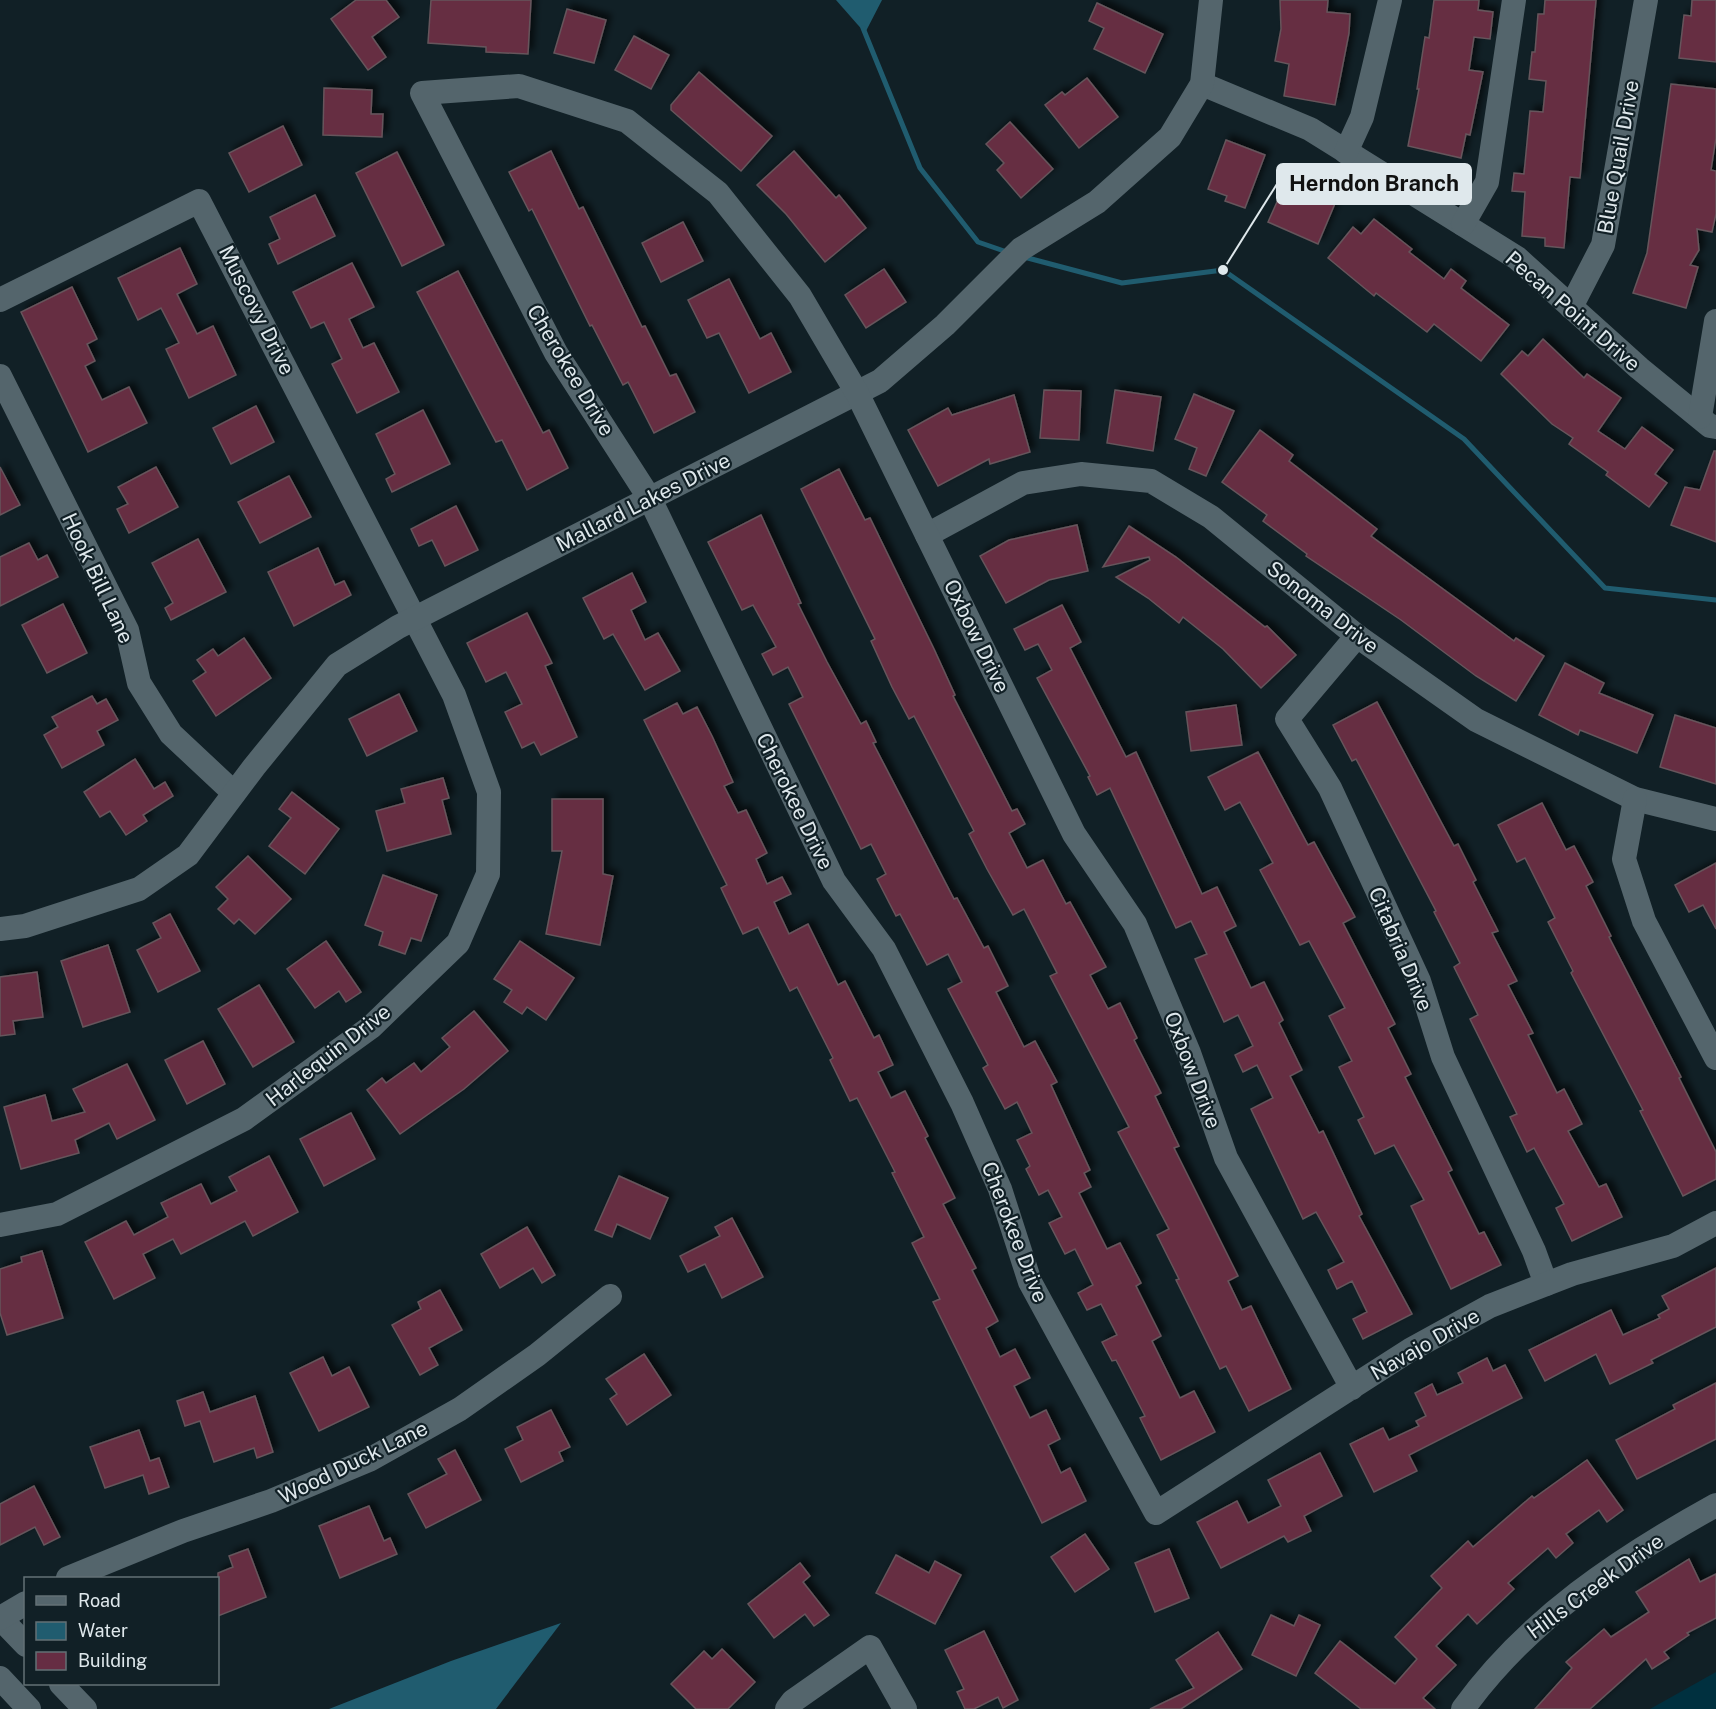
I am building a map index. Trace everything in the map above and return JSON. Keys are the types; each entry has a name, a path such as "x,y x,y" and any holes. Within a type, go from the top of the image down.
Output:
{"street":[{"name":"Mallard Lakes Drive","path":"0,929 25,926 139,889 188,855 336,664 416,618 880,381 945,325 1022,249 1097,202 1170,137 1202,84 1211,0"},
{"path":"1346,153 1362,117 1390,0"},
{"path":"1463,224 1487,182 1514,0"},
{"name":"Blue Quail Drive","path":"1571,307 1603,245 1646,0"},
{"name":"Pecan Point Drive","path":"1202,84 1310,129 1518,258 1639,368 1708,422"},
{"name":"Oxbow Drive","path":"422,93 519,86 627,121 718,193 800,296 857,393 1074,834 1135,924 1189,1053 1226,1158 1352,1388"},
{"name":"Cherokee Drive","path":"422,93 556,354 650,499 834,881 884,949 962,1103 1000,1189 1030,1282 1156,1513"},
{"name":"Muscovy Drive","path":"0,300 200,201 416,618"},
{"path":"1708,422 1716,321"},
{"name":"Hook Bill Lane","path":"0,376 127,630 139,684 171,734 234,793"},
{"name":"Sonoma Drive","path":"927,535 1023,483 1081,474 1151,481 1211,517 1357,636 1476,720 1635,799 1716,819"},
{"name":"Harlequin Drive","path":"0,1225 57,1214 244,1119 371,1027 458,944 488,874 489,792 454,695 416,618"},
{"name":"Citabria Drive","path":"1357,636 1287,719 1330,788 1419,981 1443,1057 1534,1251 1546,1284"},
{"path":"1635,799 1624,859 1644,921 1716,1059"},
{"name":"Navajo Drive","path":"1156,1513 1410,1350 1490,1306 1572,1274 1673,1246 1716,1222"},
{"name":"Wood Duck Lane","path":"70,1577 183,1531 271,1502 369,1460 460,1409 537,1355 610,1296"},
{"name":"Hills Creek Drive","path":"1463,1709 1495,1667 1551,1614 1619,1563 1716,1505"},
{"path":"24,1604 0,1618 24,1643"},
{"path":"787,1709 793,1701 870,1647 905,1709"},
{"path":"0,1678 29,1709"},
{"path":"63,1685 85,1709"}],"shaded area":[{"path":"1716,1672 1716,1709 1650,1709"}],"water":[{"path":"836,0 882,0 865,33"},
{"path":"561,1623 496,1709 329,1709 451,1661"}],"building":[{"path":"356,0 386,0 399,17 372,37 386,57 368,70 331,19"},
{"path":"431,0 531,0 528,54 486,52 486,47 428,43"},
{"path":"1280,0 1328,0 1327,12 1350,14 1349,33 1335,105 1284,96 1289,64 1275,61 1281,29"},
{"path":"1434,0 1479,0 1478,10 1493,12 1490,39 1474,37 1469,70 1483,72 1470,135 1466,134 1461,158 1408,146 1419,89 1417,89 1425,37 1429,38"},
{"path":"1545,0 1596,0 1580,178 1570,177 1564,248 1545,246 1545,238 1522,236 1525,192 1512,191 1514,173 1524,174 1530,111 1543,112 1546,81 1529,79 1532,52 1535,52 1538,14 1544,14"},
{"path":"1692,0 1716,0 1716,62 1679,58 1684,15 1691,16"},
{"path":"1097,3 1163,34 1145,73 1094,49 1104,28 1089,21"},
{"path":"567,9 606,20 594,63 554,53"},
{"path":"634,36 669,55 651,89 615,70"},
{"path":"699,72 772,136 741,171 671,110 671,105"},
{"path":"1087,78 1118,117 1079,148 1045,105 1062,92 1065,95"},
{"path":"1671,84 1716,89 1716,138 1711,170 1716,171 1716,214 1712,232 1697,229 1699,250 1690,265 1698,267 1686,308 1633,293 1647,253"},
{"path":"324,88 372,90 371,114 383,114 382,137 323,135"},
{"path":"1010,122 1053,169 1021,198 997,170 1004,163 986,144"},
{"path":"283,126 302,165 249,192 229,153"},
{"path":"1226,140 1265,155 1245,208 1225,201 1227,196 1208,189"},
{"path":"551,151 579,209 583,207 642,327 645,326 670,376 676,374 695,412 654,433 628,382 623,385 592,325 590,326 532,209 529,211 509,172"},
{"path":"794,151 836,198 839,195 866,228 825,262 786,214 757,185"},
{"path":"397,152 444,245 402,266 356,173"},
{"path":"1290,173 1339,194 1318,244 1268,222"},
{"path":"315,195 335,236 278,264 269,244 280,239 270,217"},
{"path":"1374,219 1412,249 1409,252 1444,279 1451,269 1466,281 1461,288 1509,325 1481,361 1434,324 1427,332 1376,293 1374,296 1328,258 1353,227 1361,234"},
{"path":"683,222 703,261 661,282 642,243"},
{"path":"180,248 197,284 177,294 197,334 213,326 236,375 189,398 166,349 179,343 161,308 138,320 118,278"},
{"path":"352,263 374,307 349,319 363,348 374,343 399,392 357,413 332,364 342,359 324,322 311,328 293,292"},
{"path":"884,269 906,302 866,328 845,295"},
{"path":"458,271 543,433 549,430 568,468 527,490 502,440 496,442 417,292"},
{"path":"729,279 760,339 771,333 791,372 749,393 719,333 707,338 688,300"},
{"path":"72,287 97,339 87,344 95,361 85,366 102,400 129,387 147,423 88,452 21,312"},
{"path":"1543,339 1584,378 1587,374 1621,398 1598,431 1625,449 1642,427 1673,450 1655,474 1667,483 1649,507 1606,475 1608,472 1569,444 1573,438 1552,424 1501,374 1522,351 1528,356"},
{"path":"1044,390 1081,391 1079,440 1040,438"},
{"path":"1115,390 1161,397 1153,451 1107,443"},
{"path":"1194,394 1234,411 1206,476 1189,469 1197,448 1175,439"},
{"path":"1014,395 1030,452 990,464 989,459 938,486 908,430 948,408 952,415"},
{"path":"256,406 274,442 231,464 213,428"},
{"path":"423,410 450,464 392,492 386,479 395,474 376,434"},
{"path":"1260,430 1293,455 1289,461 1377,529 1371,536 1514,641 1516,638 1544,656 1516,701 1476,676 1401,620 1306,556 1307,554 1263,521 1267,515 1222,482"},
{"path":"1714,451 1716,451 1716,542 1671,525 1685,487 1700,490"},
{"path":"0,467 20,505 0,515"},
{"path":"156,467 178,507 129,533 117,509 128,504 118,487"},
{"path":"839,469 865,520 870,518 934,649 955,695 953,696 1012,811 1017,809 1025,824 1009,833 1027,868 1043,860 1066,904 1070,902 1106,967 1090,975 1108,1009 1120,1003 1137,1038 1134,1040 1161,1093 1155,1096 1179,1146 1174,1148 1238,1276 1228,1281 1242,1310 1251,1306 1291,1389 1249,1411 1226,1366 1220,1369 1176,1280 1179,1279 1157,1235 1169,1229 1118,1132 1129,1127 1050,976 1057,973 1024,909 1013,915 987,869 969,834 974,831 914,716 909,719 892,687 871,641 875,639 801,489"},
{"path":"289,476 311,517 260,543 238,502"},
{"path":"456,506 478,550 445,566 432,540 419,546 411,529"},
{"path":"761,515 801,603 798,604 827,662 861,724 866,721 876,742 873,743 954,899 957,898 984,948 988,946 1008,986 996,992 1024,1047 1035,1041 1057,1082 1051,1085 1090,1170 1084,1173 1091,1187 1079,1193 1107,1249 1120,1243 1141,1283 1136,1286 1161,1336 1152,1341 1180,1398 1194,1391 1215,1432 1161,1460 1140,1418 1145,1416 1116,1360 1112,1361 1102,1342 1117,1335 1101,1304 1087,1310 1078,1293 1093,1285 1075,1249 1065,1254 1049,1223 1062,1217 1048,1190 1039,1195 1026,1169 1030,1166 1017,1140 1032,1133 1017,1102 1005,1109 983,1068 988,1065 948,989 962,982 948,954 927,965 900,914 896,916 877,879 886,874 871,844 861,849 789,704 803,697 788,667 773,675 762,654 776,647 753,605 742,610 708,542"},
{"path":"1077,525 1088,571 1049,580 1006,603 980,556 1009,540"},
{"path":"1129,526 1176,557 1265,627 1267,626 1296,655 1261,688 1223,649 1183,617 1179,623 1148,598 1116,577 1150,560 1149,557 1103,567"},
{"path":"198,539 226,592 171,620 165,608 173,603 152,563"},
{"path":"29,543 38,560 47,555 58,577 0,606 0,557"},
{"path":"318,548 335,585 344,581 351,595 294,626 268,572"},
{"path":"632,573 646,602 631,610 645,640 658,633 680,671 645,690 613,634 604,639 583,598"},
{"path":"63,604 87,653 47,673 22,625"},
{"path":"1062,605 1081,642 1070,648 1126,757 1136,752 1202,894 1217,887 1236,926 1224,932 1251,988 1264,982 1283,1020 1279,1023 1302,1070 1290,1076 1319,1133 1323,1131 1362,1214 1359,1216 1412,1314 1363,1339 1353,1319 1367,1312 1352,1281 1337,1289 1328,1270 1344,1262 1316,1212 1303,1219 1251,1109 1273,1098 1257,1065 1243,1072 1235,1055 1253,1046 1238,1015 1224,1022 1195,959 1207,954 1191,921 1176,928 1110,788 1097,795 1088,777 1090,776 1037,678 1052,670 1038,644 1025,650 1014,629"},
{"path":"527,613 552,663 545,666 577,737 541,755 534,742 522,748 505,712 522,704 506,672 486,682 467,643"},
{"path":"244,638 271,678 216,716 193,681 206,672 197,660 213,649 218,656"},
{"path":"1565,663 1604,683 1599,693 1653,715 1637,753 1580,730 1578,735 1539,715"},
{"path":"399,694 417,731 367,756 349,719"},
{"path":"92,696 97,704 106,699 118,720 97,731 104,745 62,768 44,735 58,727 52,717"},
{"path":"1377,702 1454,846 1458,844 1476,880 1473,882 1498,931 1492,933 1517,981 1508,985 1533,1033 1528,1035 1557,1093 1564,1089 1582,1124 1568,1131 1599,1187 1606,1184 1622,1217 1572,1241 1556,1208 1564,1204 1534,1148 1527,1152 1510,1117 1517,1114 1470,1019 1478,1015 1454,967 1460,963 1434,912 1436,911 1356,759 1352,761 1333,725"},
{"path":"677,703 683,714 697,707 712,736 733,782 724,786 738,813 746,810 767,853 756,859 767,884 782,877 791,894 774,902 789,934 808,924 838,985 845,981 874,1038 879,1035 893,1065 878,1072 891,1098 905,1091 928,1136 925,1138 955,1198 943,1204 976,1268 972,1270 998,1321 986,1328 1000,1357 1015,1349 1030,1378 1014,1386 1030,1418 1046,1410 1060,1439 1048,1445 1061,1473 1070,1468 1086,1501 1042,1523 933,1302 940,1299 912,1243 924,1237 892,1173 895,1172 857,1098 850,1101 830,1060 833,1058 797,987 790,991 758,927 743,934 721,888 727,885 644,720"},
{"path":"1236,705 1242,745 1191,751 1186,712"},
{"path":"1675,715 1716,728 1716,784 1660,767"},
{"path":"1258,752 1308,845 1314,842 1355,917 1343,923 1395,1024 1388,1028 1411,1074 1405,1077 1452,1170 1448,1172 1479,1234 1484,1232 1501,1265 1451,1289 1411,1206 1424,1200 1394,1145 1375,1154 1358,1120 1364,1117 1339,1067 1352,1061 1329,1016 1345,1008 1309,941 1300,945 1260,870 1273,863 1240,802 1225,810 1208,777"},
{"path":"135,759 154,789 165,782 173,796 143,815 147,821 126,835 110,811 100,817 84,792"},
{"path":"443,778 449,798 442,800 451,834 387,851 376,811 405,803 401,789"},
{"path":"292,792 339,829 305,874 269,846 291,818 279,809"},
{"path":"552,799 603,799 603,874 613,876 600,945 546,934 562,851 552,851"},
{"path":"1542,803 1566,850 1574,846 1593,882 1586,886 1611,936 1609,937 1681,1077 1679,1078 1716,1152 1716,1179 1683,1196 1640,1111 1643,1110 1571,973 1573,971 1548,922 1555,918 1525,858 1517,862 1498,825"},
{"path":"248,856 291,899 255,934 239,919 234,924 218,909 228,899 216,887"},
{"path":"1716,863 1716,929 1703,905 1689,912 1675,885"},
{"path":"383,875 437,895 421,941 411,938 405,954 379,945 383,932 365,925"},
{"path":"170,914 200,971 158,992 137,950 161,938 153,923"},
{"path":"326,941 361,992 346,1002 339,991 315,1008 287,969"},
{"path":"520,941 574,978 546,1020 527,1007 522,1014 504,1002 512,990 494,979"},
{"path":"108,945 130,1012 83,1027 61,961"},
{"path":"37,972 43,1017 13,1021 15,1034 0,1036 0,977"},
{"path":"259,985 294,1042 253,1067 218,1009"},
{"path":"474,1011 508,1051 464,1089 400,1134 367,1090 382,1078 386,1083 414,1063 421,1072 450,1047 442,1038"},
{"path":"203,1041 225,1084 187,1104 165,1060"},
{"path":"127,1064 155,1120 117,1139 109,1123 75,1140 79,1153 21,1169 4,1107 45,1095 52,1121 85,1112 73,1089"},
{"path":"351,1113 375,1159 324,1186 300,1139"},
{"path":"269,1156 298,1212 253,1236 245,1221 181,1254 173,1239 143,1254 155,1278 114,1299 85,1242 126,1221 134,1235 168,1217 161,1203 201,1184 211,1204 237,1191 229,1177"},
{"path":"619,1176 668,1198 650,1239 617,1224 612,1237 595,1230"},
{"path":"732,1218 763,1277 722,1298 705,1264 688,1272 680,1256 720,1236 715,1227"},
{"path":"527,1227 555,1275 542,1283 533,1268 500,1288 481,1254"},
{"path":"42,1251 63,1318 7,1335 0,1313 0,1269 22,1262 21,1257"},
{"path":"1716,1268 1716,1327 1651,1360 1653,1363 1610,1384 1596,1354 1545,1381 1529,1350 1611,1310 1623,1335 1660,1318 1658,1315 1669,1309 1662,1296"},
{"path":"440,1290 462,1330 429,1348 438,1365 420,1375 392,1325 421,1309 418,1302"},
{"path":"644,1354 671,1395 627,1425 610,1399 617,1394 606,1379"},
{"path":"323,1357 332,1376 349,1367 369,1407 319,1431 290,1373"},
{"path":"1487,1358 1493,1371 1505,1365 1522,1398 1409,1455 1417,1471 1374,1492 1350,1444 1383,1428 1389,1440 1419,1426 1416,1421 1426,1416 1415,1393 1432,1384 1437,1395 1463,1383 1458,1373"},
{"path":"1716,1383 1716,1439 1637,1479 1616,1440 1675,1409 1673,1405"},
{"path":"203,1392 210,1412 255,1396 273,1452 257,1458 254,1448 214,1462 200,1421 185,1426 177,1401"},
{"path":"551,1410 570,1447 559,1452 563,1461 521,1482 505,1449 523,1440 517,1427"},
{"path":"139,1430 150,1461 159,1458 169,1487 149,1494 143,1475 105,1488 90,1447"},
{"path":"455,1450 481,1500 426,1528 408,1494 447,1474 438,1459"},
{"path":"1320,1453 1342,1496 1304,1516 1311,1531 1288,1542 1284,1536 1221,1568 1197,1522 1237,1501 1248,1523 1281,1506 1268,1480"},
{"path":"1587,1460 1623,1510 1607,1522 1599,1510 1566,1534 1573,1543 1556,1558 1548,1548 1508,1583 1514,1589 1477,1624 1468,1614 1436,1646 1456,1665 1423,1698 1435,1709 1361,1709 1315,1673 1340,1641 1395,1684 1417,1659 1395,1637 1442,1588 1431,1576 1468,1541 1473,1547 1532,1496 1534,1498"},
{"path":"34,1486 60,1537 44,1545 35,1527 0,1545 0,1504"},
{"path":"369,1506 384,1541 390,1538 397,1554 340,1578 319,1526"},
{"path":"1085,1534 1109,1569 1075,1592 1051,1557"},
{"path":"248,1549 266,1597 219,1616 218,1573 233,1567 229,1556"},
{"path":"1169,1549 1189,1598 1155,1612 1135,1563"},
{"path":"896,1555 929,1573 935,1561 961,1575 935,1624 876,1593"},
{"path":"1689,1559 1700,1582 1716,1574 1716,1618 1687,1633 1689,1635 1664,1652 1669,1658 1652,1669 1646,1659 1590,1709 1535,1709 1572,1668 1566,1662 1604,1629 1611,1637 1649,1612 1636,1592"},
{"path":"800,1563 810,1576 803,1582 829,1615 814,1626 805,1614 774,1638 748,1604"},
{"path":"1271,1615 1294,1626 1299,1615 1320,1625 1296,1676 1252,1655"},
{"path":"984,1631 1018,1700 1003,1708 998,1697 974,1709 965,1709 957,1692 964,1689 945,1650"},
{"path":"1218,1632 1242,1669 1181,1709 1150,1709 1194,1688 1176,1660"},
{"path":"722,1649 755,1682 728,1709 696,1709 671,1684 704,1651 712,1659"}],"waterway":[{"path":"863,28 920,168 978,242 1007,252"},
{"path":"1024,257 1122,283 1223,270 1464,439 1605,588 1716,600"}],"place":[{"name":"Herndon Branch","path":"1223,270"}]}
